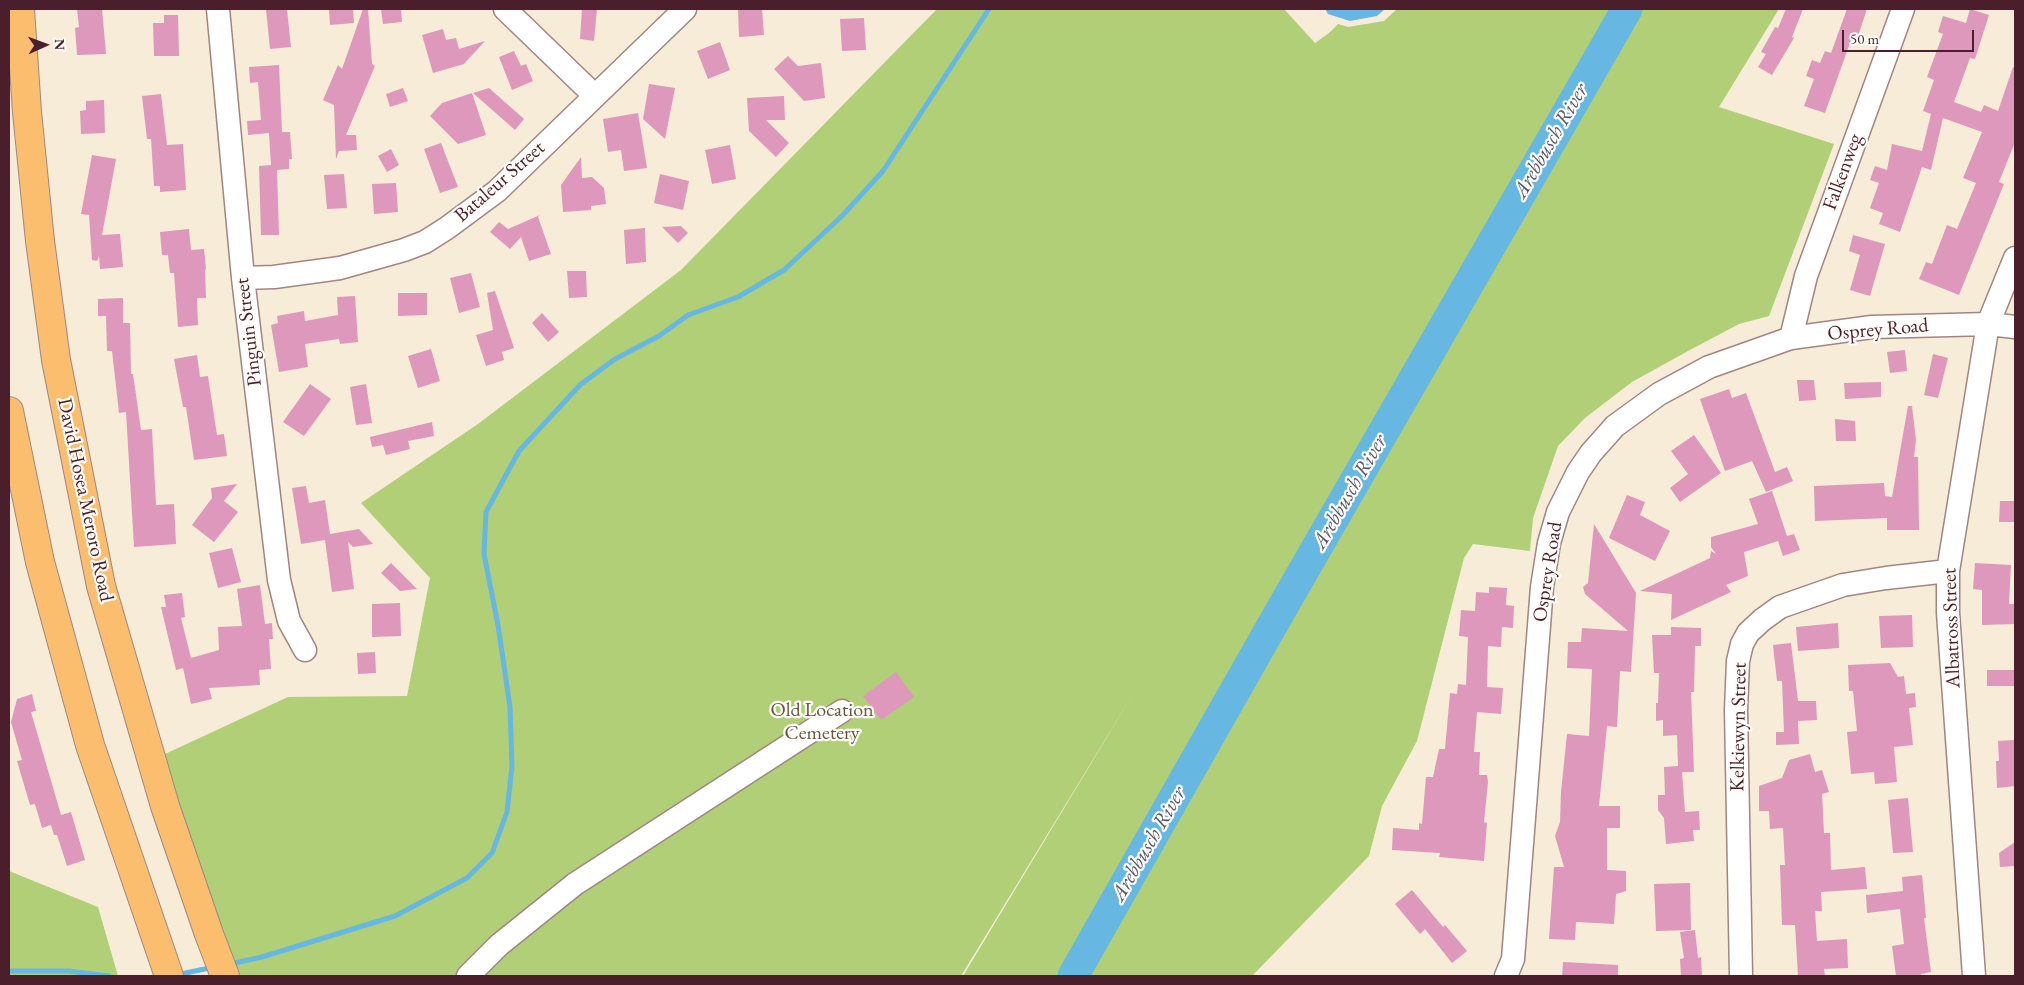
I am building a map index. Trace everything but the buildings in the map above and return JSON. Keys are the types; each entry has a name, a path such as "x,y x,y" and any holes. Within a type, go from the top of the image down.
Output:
{"main road":[{"name":"David Hosea Meroro Road","path":"20,9 27,112 40,241 56,360 101,586 165,806 225,976"},
{"path":"9,411 40,562 90,745 168,976"}],"street":[{"name":"Pinguin Street","path":"218,9 243,278 279,580 290,621 305,650"},
{"path":"505,9 594,95"},
{"name":"Bataleur Street","path":"243,278 274,277 340,268 404,250 425,242 497,191 594,95 686,9"},
{"name":"Falkenweg","path":"1791,338 1806,276 1903,9"},
{"name":"Albatross Street","path":"1974,976 1948,613 1948,571 1988,324 2015,258"},
{"name":"Osprey Road","path":"1506,976 1513,959 1542,587 1549,543 1558,512 1590,453 1615,426 1660,394 1709,367 1791,338 1872,328 1988,324 2015,327"},
{"name":"Kelkiewyn Street","path":"1741,976 1736,710 1738,661 1742,644 1748,633 1780,607 1843,585 1948,571"},
{"path":"468,976 499,945 575,884 842,710"}],"green space":[{"name":"Old Location Cemetery","path":"937,9 1284,9 1315,43 1338,24 1348,27 1384,21 1397,9 1779,9 1719,107 1834,144 1769,316 1739,324 1632,382 1585,418 1558,446 1533,518 1530,551 1473,544 1464,558 1417,741 1382,806 1369,856 1252,976 963,976 1136,689 961,976 225,976 152,760 288,697 407,696 430,578 361,503 478,424 681,270"},
{"path":"9,871 98,907 118,976 9,976"}],"water":[{"path":"1325,9 1385,9 1377,16 1350,21 1328,14"}],"waterway":[{"path":"230,964 262,957 395,916 467,878 492,853 507,812 512,766 510,707 498,625 484,554 486,512 519,451 580,385 615,359 659,336 688,315 738,297 784,270 842,216 883,171 989,9"},
{"name":"Arebbusch River","path":"1073,976 1282,608 1627,9"},
{"path":"176,975 214,967"},
{"path":"9,971 68,971 109,976"}]}
